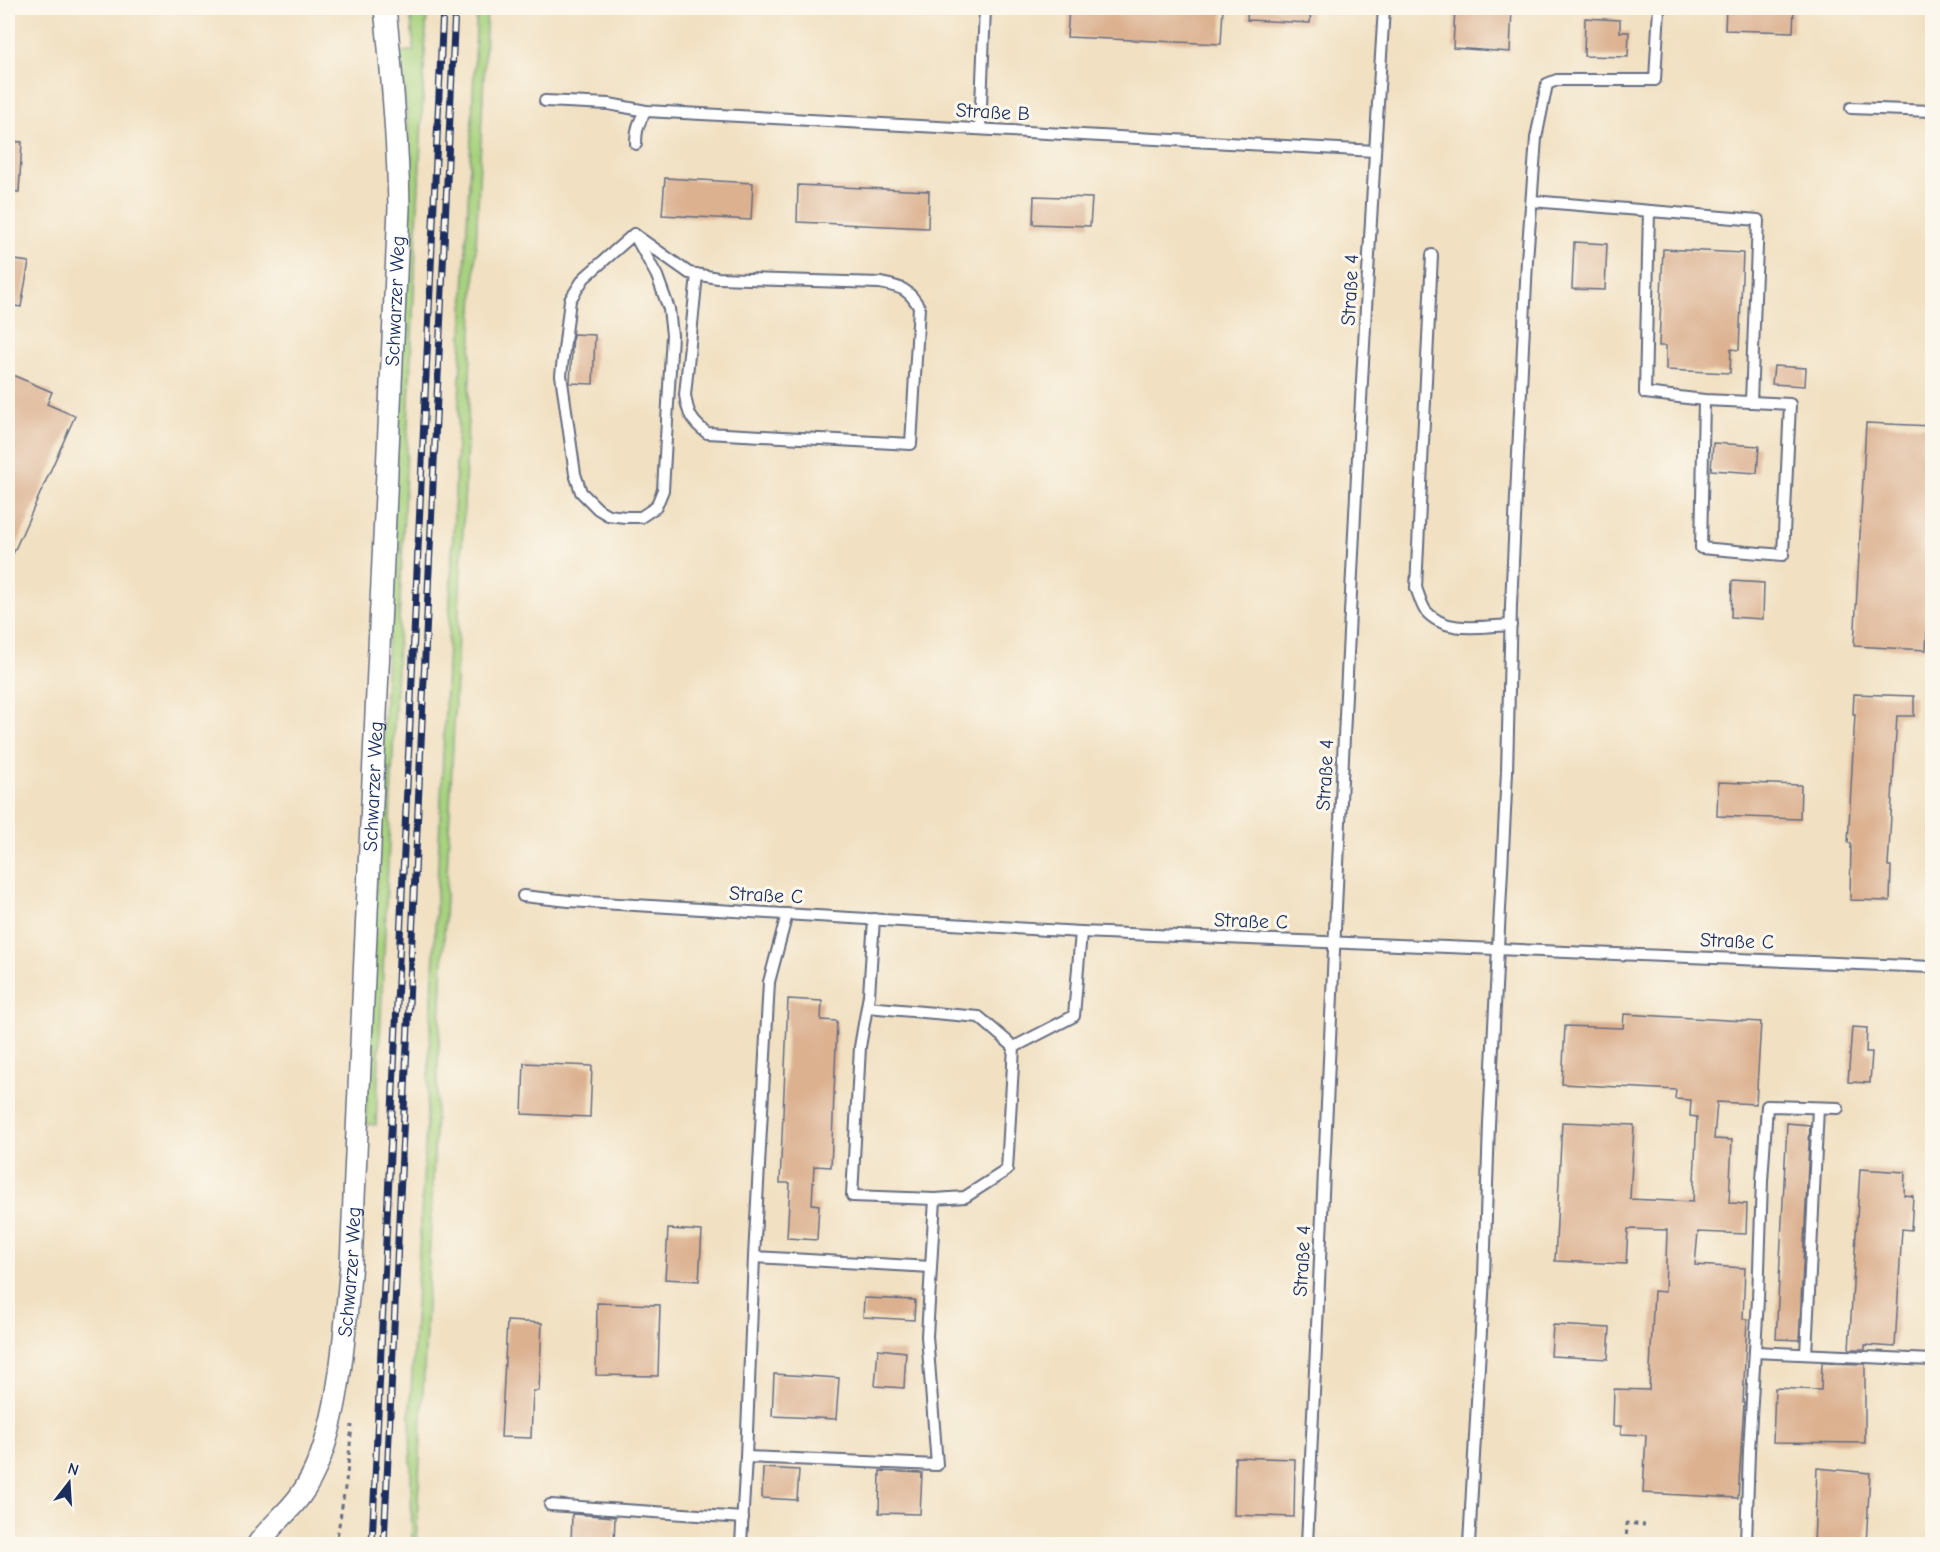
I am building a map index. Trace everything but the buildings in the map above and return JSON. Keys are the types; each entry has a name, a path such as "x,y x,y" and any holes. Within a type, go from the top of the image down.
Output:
{"street":[{"name":"Schwarzer Weg","path":"258,1545 264,1535 301,1495 317,1464 327,1435 339,1383 351,1264 399,208 395,103 385,8"}],"lane":[{"path":"980,129 986,8"},
{"name":"Straße 4","path":"1307,1545 1335,942 1384,8"},
{"path":"1469,1545 1507,772 1510,625 1536,138 1547,84 1557,80 1655,80 1659,8"},
{"name":"Straße B","path":"545,101 609,104 646,111 1375,151"},
{"path":"1851,108 1932,111"},
{"path":"636,144 639,120 646,111"},
{"path":"1532,201 1758,220 1751,402"},
{"path":"1649,211 1645,393 1704,400 1790,404 1782,555 1701,548 1704,400"},
{"path":"634,234 657,276 669,309 672,335 663,490 656,507 641,517 624,517 608,515 598,509 581,492 575,474 561,375 570,300 584,278 634,234"},
{"path":"634,234 689,273 697,274 718,278 880,283 902,288 912,295 919,307 911,444 707,433 695,424 688,410 685,395 697,274"},
{"path":"1432,255 1416,588 1424,609 1437,621 1459,627 1510,625"},
{"name":"Straße C","path":"523,896 568,901 1081,932 1932,967"},
{"path":"741,1545 769,982 787,914"},
{"path":"874,919 867,1007 860,1047 852,1196 935,1199 965,1197 1007,1170 1014,1047"},
{"path":"1014,1047 1074,1016 1081,932"},
{"path":"867,1007 979,1017 1014,1047"},
{"path":"1746,1545 1761,1181 1767,1106 1838,1108"},
{"path":"1806,1354 1818,1108"},
{"path":"746,1456 937,1466 927,1336 935,1199"},
{"path":"754,1257 931,1266"},
{"path":"1755,1352 1932,1360"},
{"path":"550,1505 743,1518"}],"path":[{"path":"336,1545 347,1475 352,1422"},
{"path":"1626,1545 1627,1523 1645,1525"}],"green space":[{"path":"410,8 427,8 376,1125 365,1124 408,204 408,130 399,52 414,51"},
{"path":"477,8 487,8 416,1544 412,1544 410,1410 426,1128"}],"railway":[{"path":"372,1544 443,8"},
{"path":"384,1544 455,8"}]}
